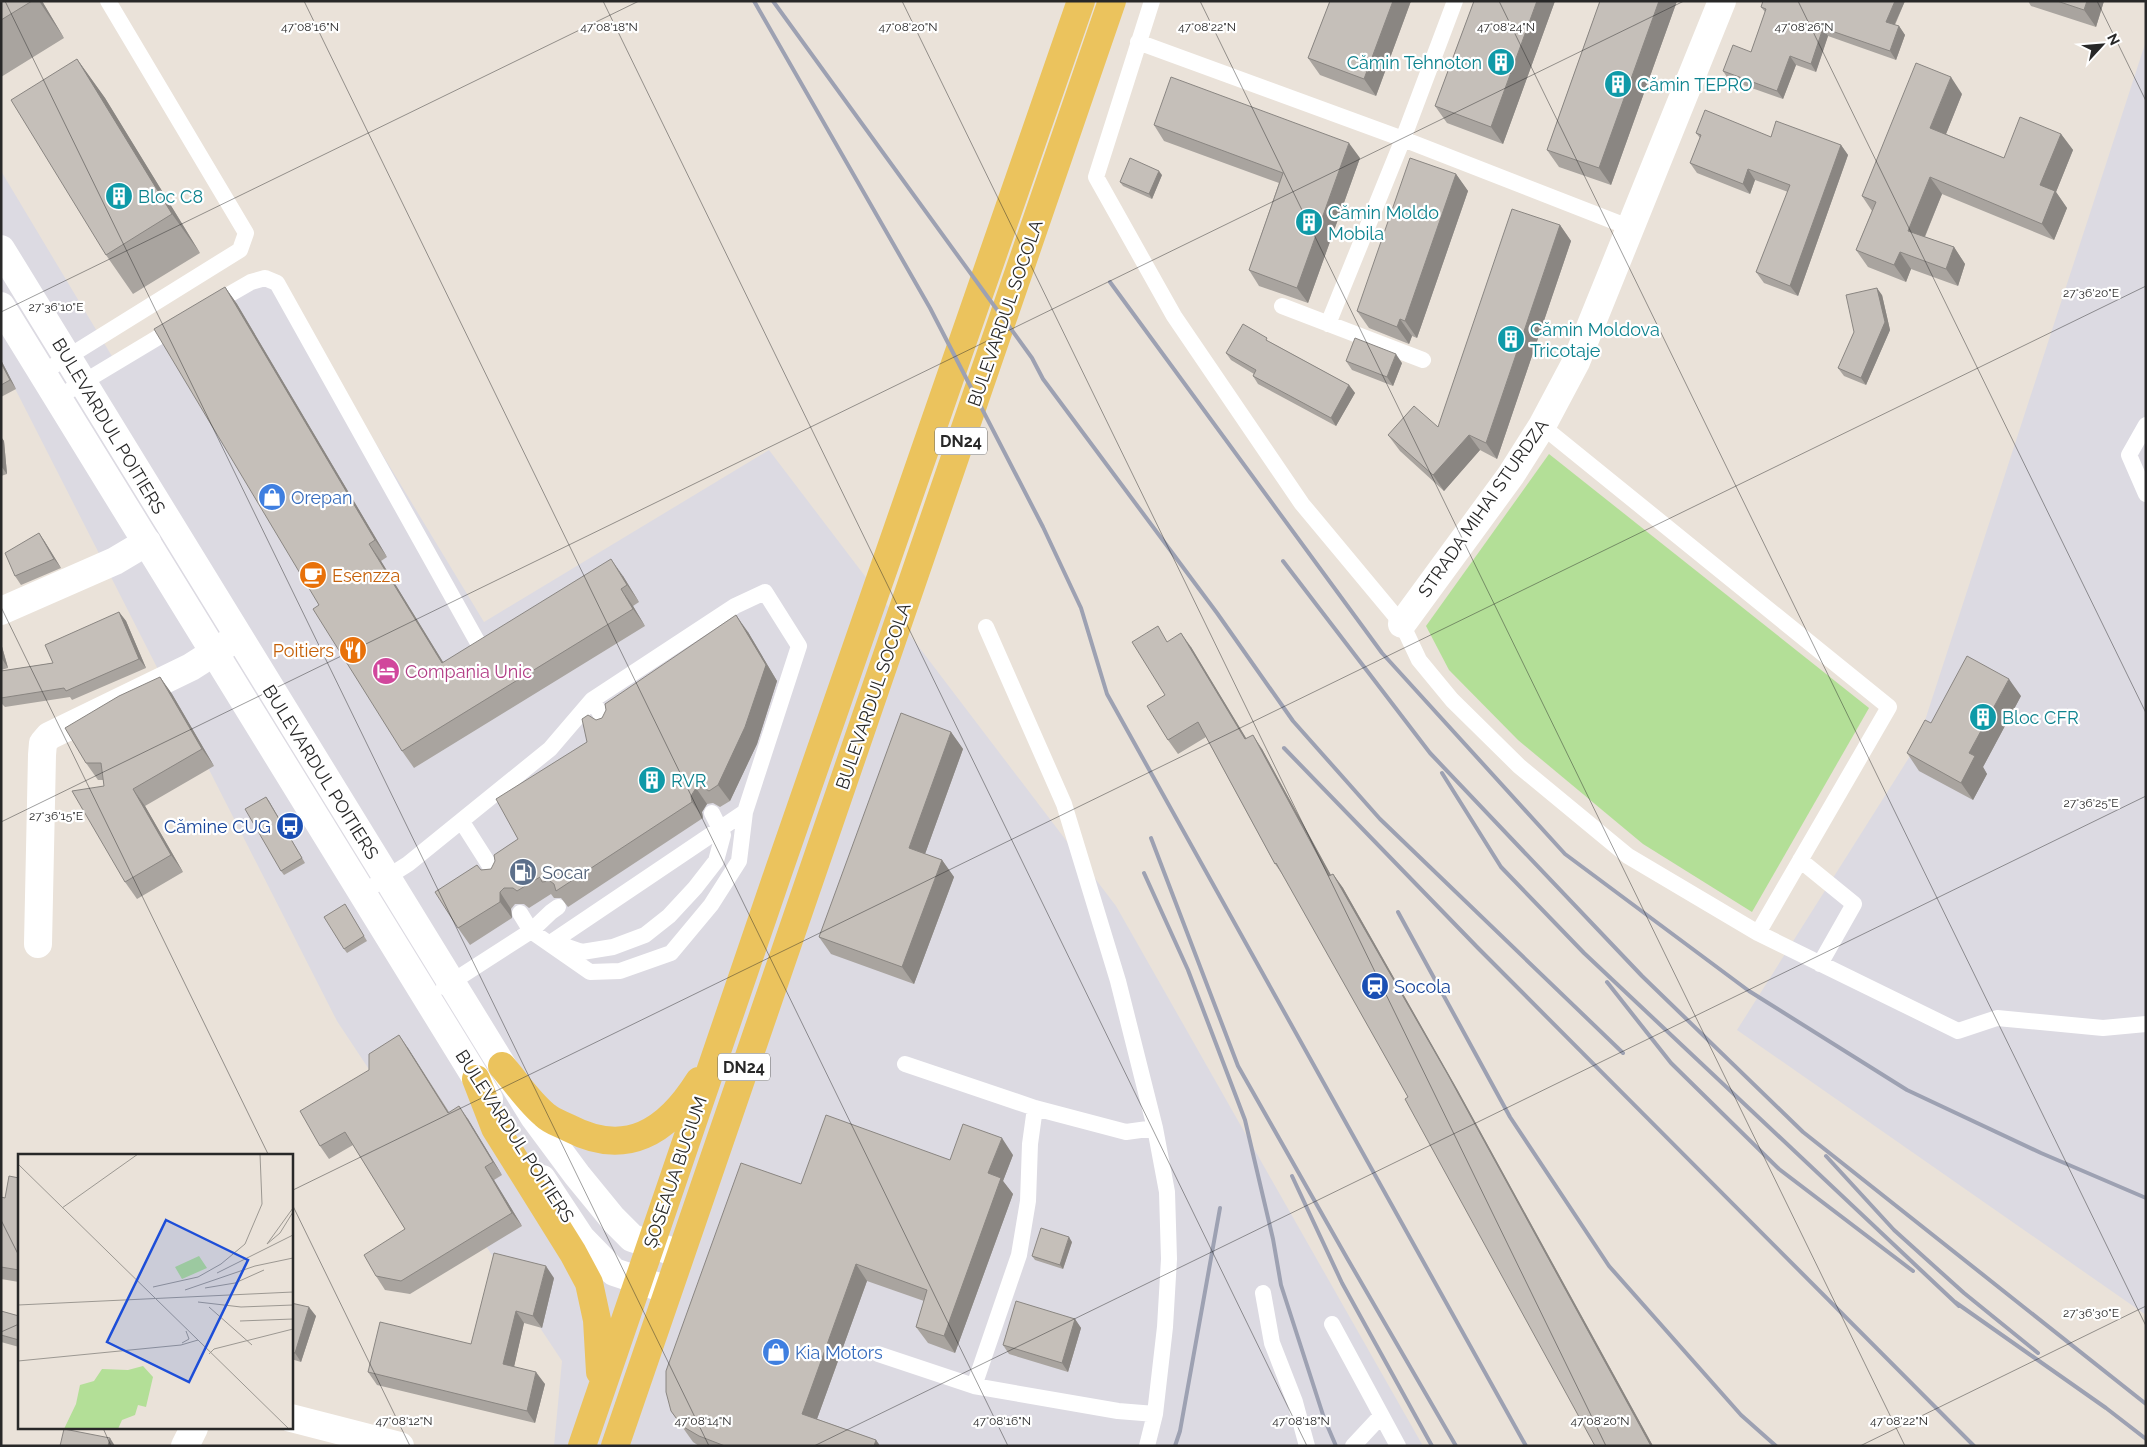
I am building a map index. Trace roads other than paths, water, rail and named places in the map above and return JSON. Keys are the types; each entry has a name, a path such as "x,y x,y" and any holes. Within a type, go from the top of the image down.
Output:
{"main road":[{"name":"BULEVARDUL SOCOLA","path":"779,870 1081,1"},
{"name":"BULEVARDUL SOCOLA","path":"809,880 1112,1"},
{"name":"STRADA MIHAI STURDZA","path":"1402,624 1511,475 1542,426 1576,362 1722,1"},
{"name":"BULEVARDUL POITIERS","path":"1,249 534,1117 607,1211 632,1238 680,1254"},
{"name":"BULEVARDUL POITIERS","path":"1,306 427,997 476,1080 581,1238 614,1272 668,1290"},
{"path":"1,611 114,561 147,542"},
{"path":"38,944 42,754 44,743 49,736 191,667 238,637"},
{"name":"ȘOSEAUA BUCIUM","path":"582,1446 779,870"},
{"name":"ȘOSEAUA BUCIUM","path":"615,1446 809,880"},
{"path":"502,1066 546,1116 587,1138 620,1142 654,1132 687,1100 715,1057"},
{"path":"476,1080 495,1128 574,1253 589,1283 598,1320 601,1390"},
{"path":"292,1418 400,1446"},
{"path":"185,1446 193,1430"}],"lane":[{"path":"42,373 240,250 246,233 108,1"},
{"path":"1152,1 1096,177 1174,316 1263,447 1302,504 1402,624 1419,660 1452,700 1519,766 1628,856 1758,933 1958,1031 1997,1018 2103,1028 2146,1024"},
{"path":"1328,324 1403,139 1455,1"},
{"path":"1138,42 1403,139 1631,228"},
{"path":"57,398 251,282 265,278 277,283 482,650"},
{"path":"1282,306 1423,360"},
{"path":"2146,425 2129,455 2146,494"},
{"path":"1542,426 1889,707 1758,933"},
{"path":"362,893 408,864 550,749 592,700 735,606 764,592 799,646 745,812 739,861 711,905 671,953 620,971 590,972 541,937 520,913"},
{"path":"986,627 1064,804 1118,981 1155,1128 1166,1192 1169,1260 1166,1327 1155,1414 1146,1446"},
{"path":"592,700 608,726"},
{"path":"427,997 451,982 541,937 745,812"},
{"path":"541,937 582,952 613,947 645,935 669,916 695,888 716,861 723,835 712,813"},
{"path":"462,822 497,877"},
{"path":"1800,860 1854,904 1820,964"},
{"path":"541,937 551,912 558,907"},
{"path":"905,1064 1035,1108 1126,1132 1155,1128"},
{"path":"974,1386 1019,1255 1028,1201 1030,1144 1035,1108"},
{"path":"1263,1293 1272,1343 1295,1402 1307,1446"},
{"path":"1332,1324 1398,1446"},
{"path":"878,1354 974,1386 1118,1411 1155,1414"},
{"path":"1353,1446 1381,1416"}],"railway":[{"path":"754,1 930,308 1043,527 1081,608 1107,694 1526,1446"},
{"path":"773,1 1032,358 1043,379 1217,613 1293,721 1380,819 1623,1053"},
{"path":"1110,282 1382,653 1565,854 1749,991 1907,1090 2041,1153 2146,1198"},
{"path":"1283,561 1430,753 1642,976 1803,1132 2146,1404"},
{"path":"1284,748 1478,948 1974,1446"},
{"path":"1442,773 1501,867 1584,953 1959,1306"},
{"path":"1151,838 1238,1066 1456,1446"},
{"path":"1144,873 1188,970 1245,1120 1273,1239 1281,1285 1324,1418 1336,1446"},
{"path":"1398,912 1510,1117 1609,1266 1741,1415 1776,1446"},
{"path":"1607,982 1671,1063 1779,1169 1913,1271"},
{"path":"1826,1156 1894,1230 1964,1293 2038,1353"},
{"path":"1292,1176 1342,1283 1432,1446"},
{"path":"1175,1446 1180,1431 1220,1208"},
{"path":"1955,1302 2106,1408 2146,1439"}],"place":[{"name":"Cămin Tehnoton","path":"1501,62"},
{"name":"Cămin TEPRO","path":"1618,84"},
{"name":"Bloc C8","path":"119,196"},
{"name":"Cămin Moldo Mobila","path":"1309,222"},
{"name":"Cămin Moldova Tricotaje","path":"1511,339"},
{"name":"Orepan","path":"272,497"},
{"name":"Esenzza","path":"313,575"},
{"name":"Poitiers","path":"353,650"},
{"name":"Compania Unic","path":"386,671"},
{"name":"Bloc CFR","path":"1983,717"},
{"name":"RVR","path":"652,780"},
{"name":"Cămine CUG","path":"290,826"},
{"name":"Socar","path":"523,872"},
{"name":"Socola","path":"1375,986"},
{"name":"Kia Motors","path":"776,1352"}]}
